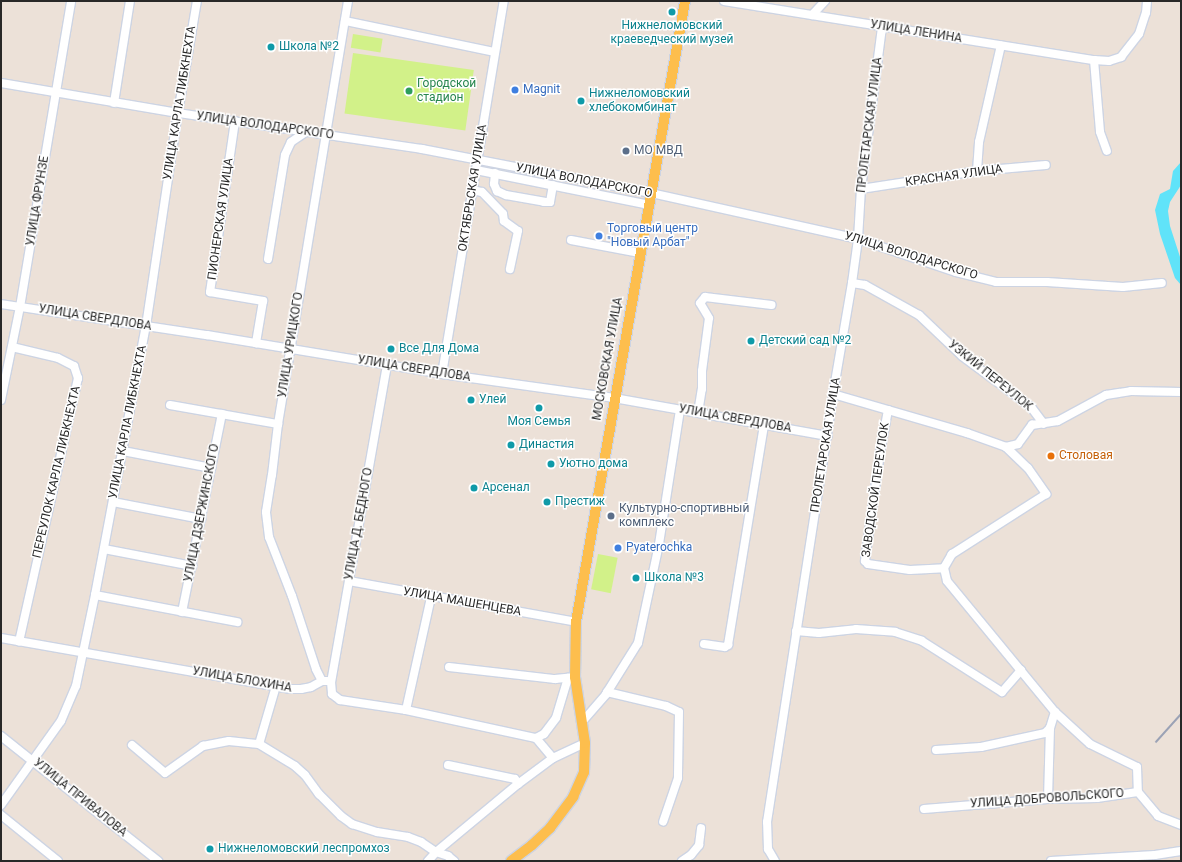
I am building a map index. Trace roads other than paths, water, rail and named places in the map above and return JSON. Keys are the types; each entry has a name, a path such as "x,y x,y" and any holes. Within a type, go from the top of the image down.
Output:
{"main road":[{"name":"МОСКОВСКАЯ УЛИЦА","path":"511,861 532,845 550,828 573,797 584,772 585,743 582,722 571,678 576,622 614,398 685,1"}],"street":[{"name":"УЛИЦА ФРУНЗЕ","path":"1,400 20,307 71,1"},
{"path":"114,103 130,1"},
{"name":"УЛИЦА КАРЛА ЛИБКНЕХТА","path":"1,805 61,721 76,686 104,549 146,326 178,113 197,1"},
{"name":"УЛИЦА УРИЦКОГО","path":"322,681 316,669 292,596 269,537 266,524 266,512 278,424 348,1"},
{"name":"ОКТЯБРЬСКАЯ УЛИЦА","path":"442,374 504,1"},
{"name":"УЛИЦА ЛЕНИНА","path":"724,1 882,27 1094,60 1109,61 1121,57 1139,34 1146,13 1146,1"},
{"path":"812,15 825,1"},
{"path":"345,21 495,52"},
{"name":"ПРОЛЕТАРСКАЯ УЛИЦА","path":"775,861 768,849 767,822 828,436 833,394 852,283 858,239 861,189 882,27"},
{"path":"977,171 979,142 1001,45"},
{"path":"1094,60 1100,132 1107,151"},
{"name":"УЛИЦА ВОЛОДАРСКОГО","path":"1,83 114,103 478,160 651,193 858,239 956,272 996,282 1047,282 1123,287 1162,283"},
{"name":"ПИОНЕРСКАЯ УЛИЦА","path":"234,121 210,292 263,301 256,343"},
{"path":"268,259 285,155 291,142 306,132"},
{"name":"КРАСНАЯ УЛИЦА","path":"861,189 977,171 1046,165"},
{"path":"476,170 649,205"},
{"path":"495,173 494,184 497,191 506,195 550,202 554,185"},
{"path":"473,190 482,192 503,214 504,221 518,231 510,269"},
{"path":"571,240 640,253"},
{"name":"УЗКИЙ ПЕРЕУЛОК","path":"852,283 865,285 919,314 962,356 1031,407 1044,424"},
{"path":"698,413 702,389 702,371 709,318 700,303 705,297 772,304"},
{"name":"УЛИЦА СВЕРДЛОВА","path":"1,304 256,343 290,350 442,374 614,398 828,436"},
{"name":"ПЕРЕУЛОК КАРЛА ЛИБКНЕХТА","path":"12,347 58,358 74,366 78,378 19,641"},
{"name":"УЛИЦА Д. БЕДНОГО","path":"331,682 387,365"},
{"path":"1006,447 1018,444 1032,426 1058,421 1106,395 1131,391 1181,392"},
{"path":"833,394 967,433 1006,447 1028,468 1046,494 952,554 944,568 947,581 1055,712 1090,744 1137,767 1138,792"},
{"path":"170,405 278,424"},
{"path":"582,722 608,692 638,643 660,544 680,410"},
{"name":"ЗАВОДСКОЙ ПЕРЕУЛОК","path":"888,410 880,453 865,562 868,564 910,570 944,568"},
{"name":"УЛИЦА ДЗЕРЖИНСКОГО","path":"182,612 222,414"},
{"path":"704,644 725,647 728,645 764,424"},
{"path":"123,451 211,468"},
{"path":"113,502 201,519"},
{"path":"104,549 192,566"},
{"name":"УЛИЦА МАШЕНЦЕВА","path":"349,581 576,622"},
{"path":"95,595 237,622"},
{"path":"406,710 430,596"},
{"path":"796,631 819,633 856,629 895,632 922,641 1002,692 1021,670"},
{"name":"УЛИЦА БЛОХИНА","path":"1,638 276,686 301,689 311,687 322,681 331,682"},
{"path":"449,667 555,679 571,678 556,718 544,734 536,738"},
{"path":"331,682 330,690 334,698 406,710 536,738 553,758"},
{"path":"259,744 276,686"},
{"path":"608,692 660,704 679,712 678,778 663,822"},
{"path":"1048,799 1050,728 1055,712"},
{"path":"936,750 981,747 1045,733 1050,728"},
{"name":"УЛИЦА ПРИВАЛОВА","path":"1,736 158,861"},
{"path":"132,745 165,773 202,746 229,741 259,744 284,758 305,774 319,794 341,816 352,824 377,832 408,837 421,842 436,852 448,856 454,861"},
{"path":"428,861 436,852 518,784 553,758 585,743"},
{"path":"448,765 515,779 518,784"},
{"name":"УЛИЦА ДОБРОВОЛЬСКОГО","path":"924,809 1048,799 1097,798 1138,792 1158,816 1181,825"},
{"path":"1,815 58,861"},
{"path":"682,861 691,855 698,845 701,828"},
{"path":"1051,861 1165,854 1181,851"}],"water":[{"path":"1181,162 1181,185 1170,202 1168,211 1170,226 1181,260 1181,285 1175,278 1160,234 1155,210 1160,194 1170,189 1173,171"}],"railway":[{"path":"1156,742 1181,714"}],"place":[{"name":"Нижнеломовский краеведческий музей","path":"672,12"},
{"name":"Школа №2","path":"271,47"},
{"name":"Magnit","path":"515,90"},
{"name":"Городской стадион","path":"409,91"},
{"name":"Нижнеломовский хлебокомбинат","path":"581,101"},
{"name":"МО МВД","path":"626,151"},
{"name":"Торговый центр \"Новый Арбат\"","path":"599,236"},
{"name":"Детский сад №2","path":"751,341"},
{"name":"Все Для Дома","path":"391,349"},
{"name":"Улей","path":"471,400"},
{"name":"Моя Семья","path":"539,408"},
{"name":"Династия","path":"511,445"},
{"name":"Столовая","path":"1051,456"},
{"name":"Уютно дома","path":"551,464"},
{"name":"Арсенал","path":"474,488"},
{"name":"Престиж","path":"547,502"},
{"name":"Культурно-спортивный комплекс","path":"611,516"},
{"name":"Pyaterochka","path":"618,548"},
{"name":"Школа №3","path":"636,578"},
{"name":"Нижнеломовский леспромхоз","path":"210,849"}]}
